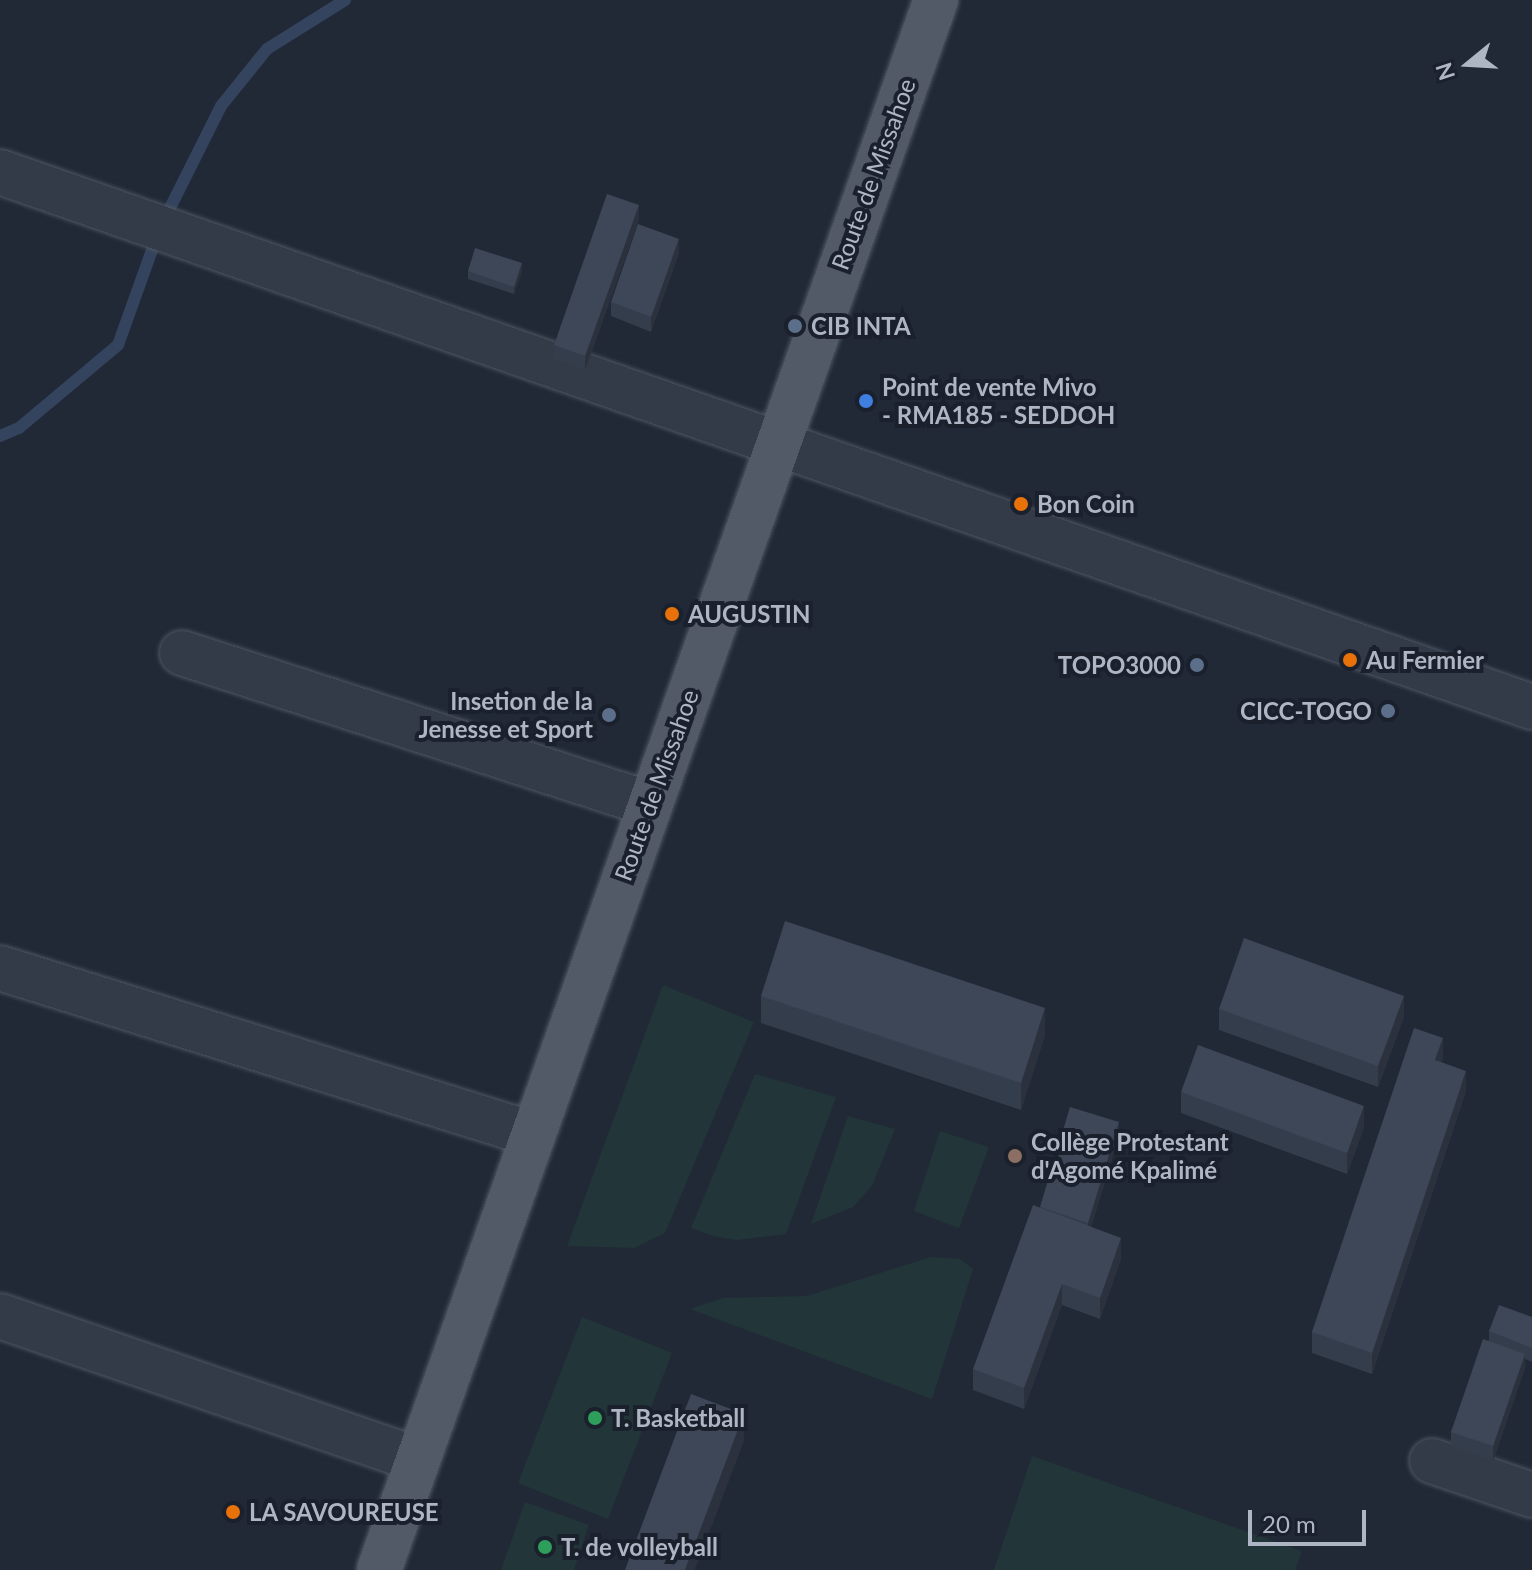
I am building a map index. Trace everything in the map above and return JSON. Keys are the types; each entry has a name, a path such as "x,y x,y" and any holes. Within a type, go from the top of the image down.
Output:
{"main road":[{"name":"Route de Missahoe","path":"379,1570 936,0"}],"street":[{"path":"0,172 1532,707"},
{"path":"182,653 649,804"},
{"path":"0,968 532,1134"},
{"path":"0,1316 418,1460"},
{"path":"1432,1461 1532,1495"}],"green space":[{"path":"663,985 754,1022 665,1233 634,1248 567,1246"},
{"path":"755,1074 836,1097 786,1234 736,1240 713,1236 691,1228"},
{"path":"848,1116 895,1129 872,1186 853,1207 811,1224"},
{"path":"940,1131 989,1147 959,1228 914,1211"},
{"path":"931,1257 960,1259 973,1269 932,1399 690,1309 723,1298 807,1296"},
{"name":"T. Basketball","path":"582,1317 672,1353 608,1519 518,1483"},
{"path":"1032,1456 1302,1551 1295,1570 994,1570"},
{"name":"T. de volleyball","path":"525,1502 589,1525 574,1570 501,1570"}],"building":[{"path":"607,194 639,205 585,356 554,345"},
{"path":"638,224 679,239 651,317 611,302"},
{"path":"475,248 522,263 514,287 468,271"},
{"path":"785,921 1045,1008 1021,1083 761,996"},
{"path":"1244,938 1404,996 1378,1066 1219,1009"},
{"path":"1414,1028 1443,1038 1435,1060 1466,1071 1372,1353 1312,1332"},
{"path":"1198,1045 1364,1106 1347,1153 1181,1092"},
{"path":"1070,1107 1119,1122 1088,1223 1040,1207"},
{"path":"1033,1205 1121,1238 1100,1298 1062,1284 1024,1388 973,1369"},
{"path":"1499,1305 1532,1317 1532,1348 1489,1331"},
{"path":"1483,1339 1525,1354 1493,1446 1451,1432"},
{"path":"691,1394 744,1414 685,1570 625,1570"}],"waterway":[{"path":"0,436 19,428 118,345 160,228 221,106 267,49 345,0"}],"place":[{"name":"CIB INTA","path":"795,326"},
{"name":"Point de vente Mivo - RMA185 - SEDDOH","path":"866,401"},
{"name":"Bon Coin","path":"1021,504"},
{"name":"AUGUSTIN","path":"672,614"},
{"name":"Au Fermier","path":"1350,660"},
{"name":"TOPO3000","path":"1197,665"},
{"name":"CICC-TOGO","path":"1388,711"},
{"name":"Insetion de la Jenesse et Sport","path":"609,715"},
{"name":"Collège Protestant d'Agomé Kpalimé","path":"1015,1156"},
{"name":"T. Basketball","path":"595,1418"},
{"name":"LA SAVOUREUSE","path":"233,1512"},
{"name":"T. de volleyball","path":"545,1547"}]}
